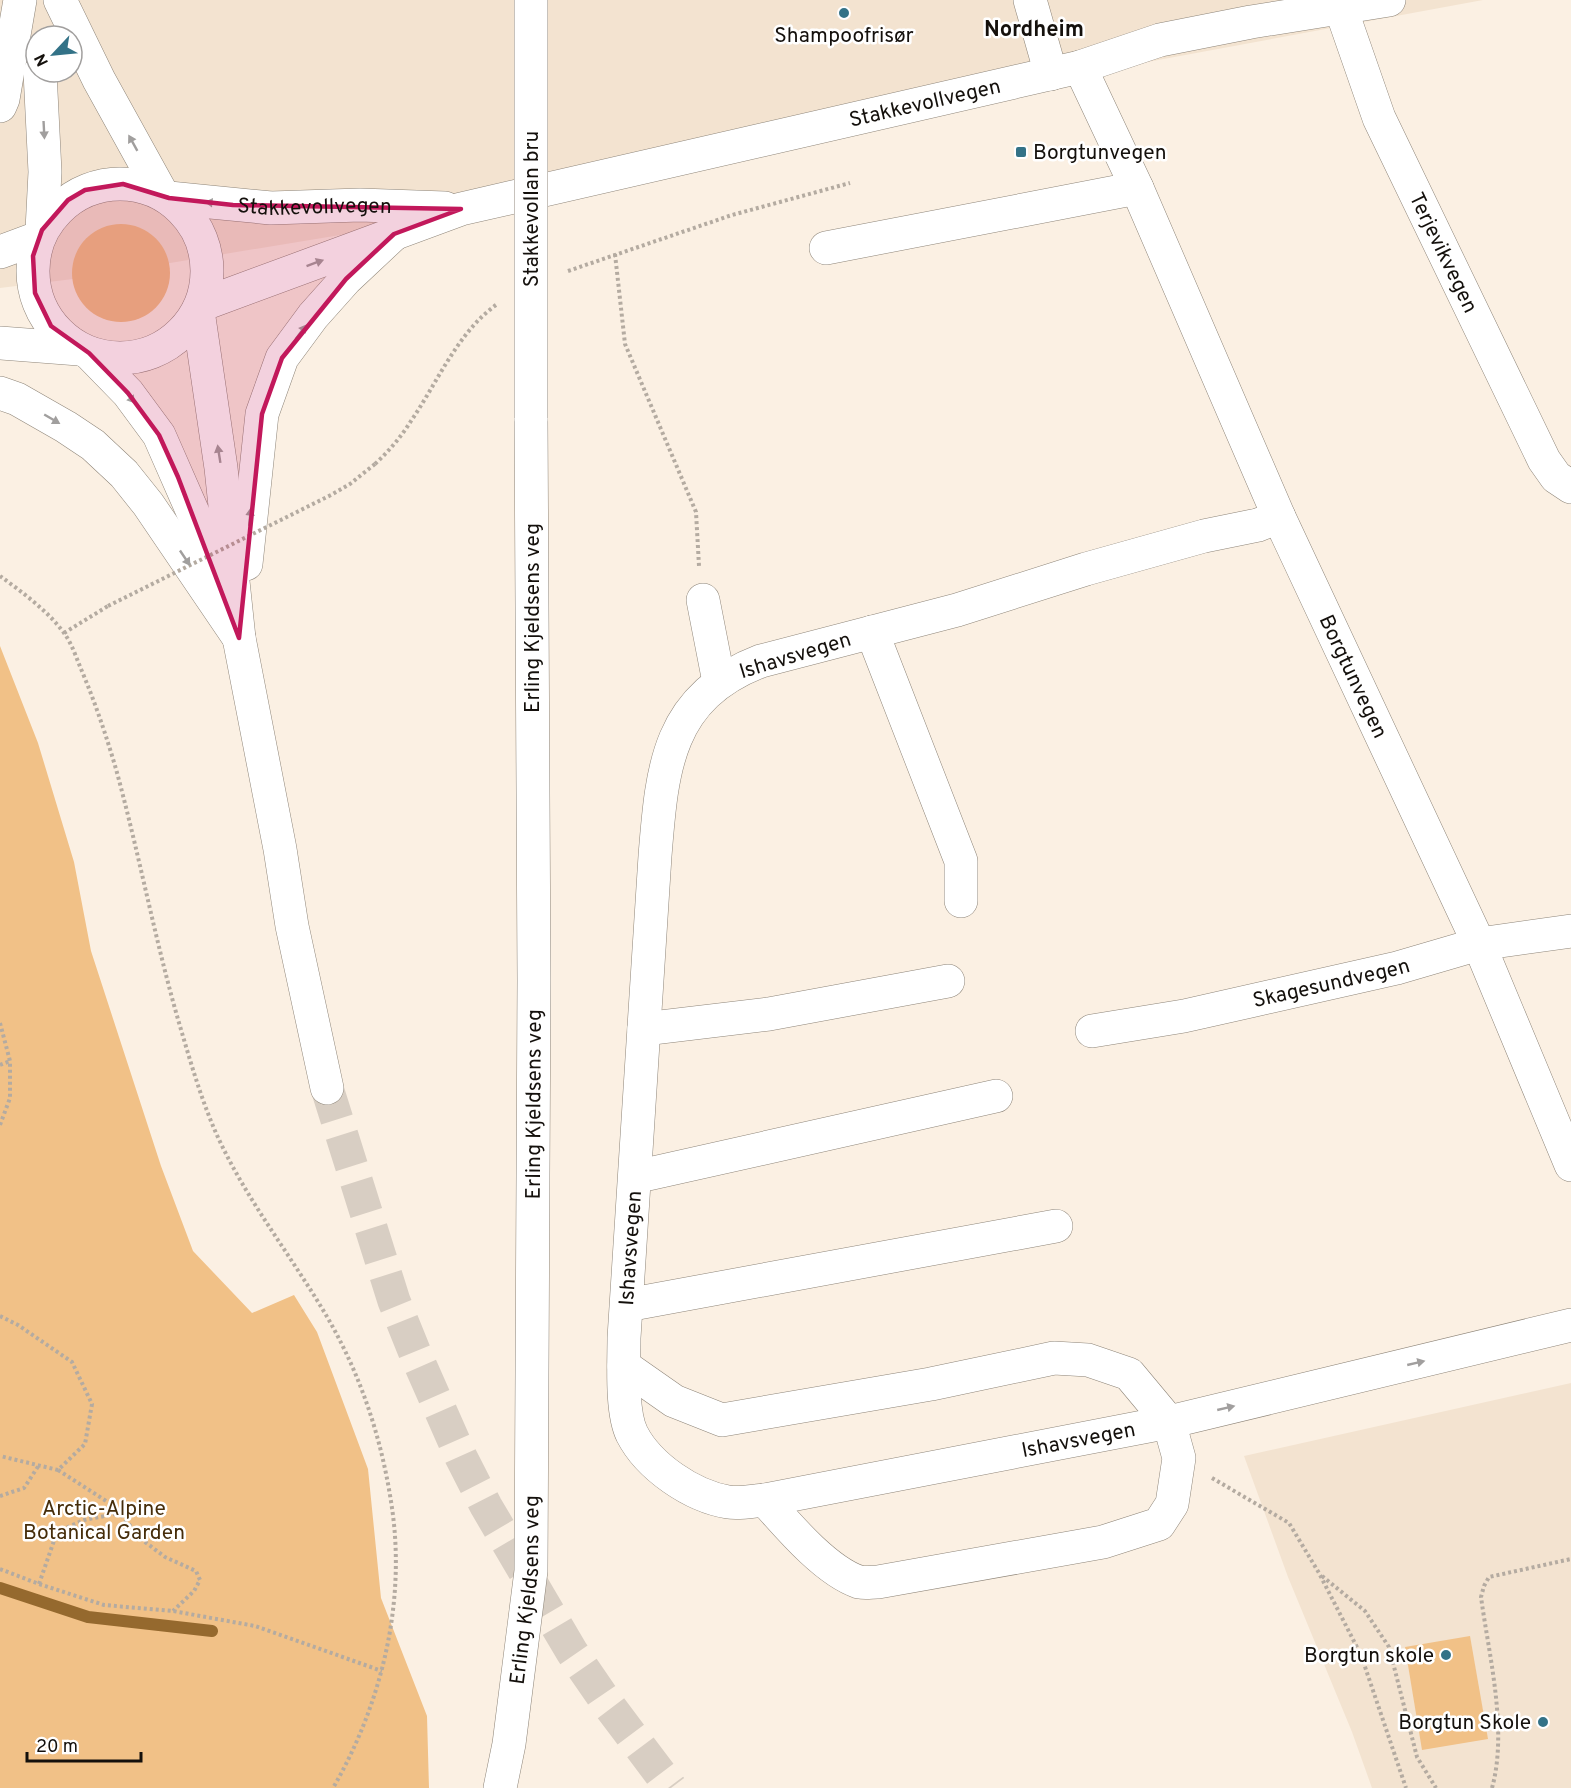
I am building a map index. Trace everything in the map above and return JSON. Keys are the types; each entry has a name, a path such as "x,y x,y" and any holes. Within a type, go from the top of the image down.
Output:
{"main road":[{"path":"0,106 20,0"},
{"path":"35,0 36,24"},
{"path":"60,0 99,80 165,196"},
{"name":"Stakkevollan bru","path":"531,0 531,418"},
{"name":"Borgtunvegen","path":"1030,0 1066,71 1137,188 1279,517 1479,944 1571,1165"},
{"name":"Stakkevollvegen","path":"200,308 461,209 1066,71 1160,40 1340,6 1389,0"},
{"name":"Terjevikvegen","path":"1340,6 1384,129 1544,460 1556,477 1571,487"},
{"path":"41,84 45,172 40,234 33,256 34,293 51,326 63,339 84,351 128,393 159,435 195,517 239,638"},
{"path":"0,252 40,234 60,207 85,190 104,185 123,184 143,187 165,196 182,209 200,238 206,254 207,279 200,308 221,468 239,638 280,849 292,926 327,1088"},
{"path":"826,248 1137,188"},
{"name":"Stakkevollvegen","path":"165,196 271,208 360,205 461,209"},
{"path":"239,638 262,414 282,358 313,316 346,279 394,234"},
{"path":"0,343 84,351 110,358 131,358 152,353 170,343 186,328 200,308"},
{"path":"0,393 17,399 66,427 93,445 124,474 148,504 239,638"},
{"name":"Erling Kjeldsens veg","path":"500,1788 509,1744 531,1571 534,980 531,418"},
{"name":"Ishavsvegen","path":"1279,517 1258,525 1204,536 1086,568 957,610 761,661 737,670 709,689 684,719 672,744 662,788 656,845 624,1366 626,1409 632,1434 651,1459 674,1480 699,1494 729,1502 765,1500 1169,1422 1571,1325"},
{"path":"703,600 719,682"},
{"path":"872,632 961,861 961,902"},
{"name":"Skagesundvegen","path":"1092,1031 1218,1008 1397,968 1479,944 1571,931"},
{"path":"644,1029 769,1014 948,981"},
{"path":"635,1177 996,1096"},
{"path":"627,1305 1056,1226"},
{"path":"624,1366 674,1401 723,1420 931,1384 1054,1358 1088,1360 1129,1374 1169,1422 1179,1458 1172,1504 1159,1524 1140,1532 1103,1542 878,1582 861,1582 833,1568 792,1530 765,1500"}],"path":[{"path":"565,272 732,215 850,183"},
{"path":"615,254 625,344 696,512 698,561"},
{"path":"64,633 108,606 350,484 391,449 480,318 499,303"},
{"path":"0,576 26,596 64,633 93,697 128,815 171,998 205,1107 244,1190 325,1314 338,1338 354,1369 371,1416 388,1480 393,1512 394,1599 382,1671 376,1692 362,1730 333,1788"},
{"path":"0,1023 10,1061 10,1098 0,1125"},
{"path":"0,1065 10,1061"},
{"path":"0,1316 18,1325 72,1362 92,1404 85,1444 58,1470"},
{"path":"0,1456 58,1470 114,1506 141,1539 165,1557 196,1571 200,1580 194,1591 173,1611"},
{"path":"1179,1458 1289,1523 1319,1573 1361,1655 1406,1788"},
{"path":"0,1496 24,1488 39,1465"},
{"path":"39,1584 57,1532 84,1520 120,1513"},
{"path":"1492,1788 1499,1754 1499,1723 1481,1597 1484,1586 1489,1577 1571,1559"},
{"path":"0,1569 104,1605 173,1611 255,1626 382,1671"},
{"path":"1319,1573 1365,1611 1389,1647 1417,1757 1436,1788"}],"highlighted area":[{"path":"123,184 169,198 233,205 461,209 394,234 346,279 282,358 262,414 239,638 178,477 159,435 128,393 89,353 51,326 35,293 33,256 42,230 68,200 85,190"}],"shaded area":[{"path":"0,0 1483,0 909,106 571,197 73,279 0,288"},
{"name":"Borgtun skole","path":"1571,1383 1571,1788 1372,1788 1352,1732 1288,1577 1244,1456"}],"green space":[{"path":"121,224 140,228 156,238 166,254 170,273 166,292 156,308 140,318 121,322 102,318 86,308 76,292 72,273 76,254 86,238 102,228"},
{"name":"Arctic-Alpine Botanical Garden","path":"0,646 38,743 74,862 91,951 161,1166 193,1251 252,1313 294,1295 317,1332 368,1469 381,1598 427,1716 429,1788 0,1788"},
{"path":"1470,1636 1488,1739 1422,1750 1405,1647"}],"waterway":[{"path":"0,1588 88,1617 212,1631"}],"tunnel":[{"path":"327,1088 394,1301 461,1457 486,1506 572,1652 671,1788"}],"place":[{"name":"Shampoofrisør","path":"844,13"},
{"name":"Borgtunvegen","path":"1021,152"},
{"name":"Borgtun skole","path":"1446,1655"},
{"name":"Borgtun Skole","path":"1543,1722"}],"district":[{"name":"Nordheim","path":"1034,28"}]}
